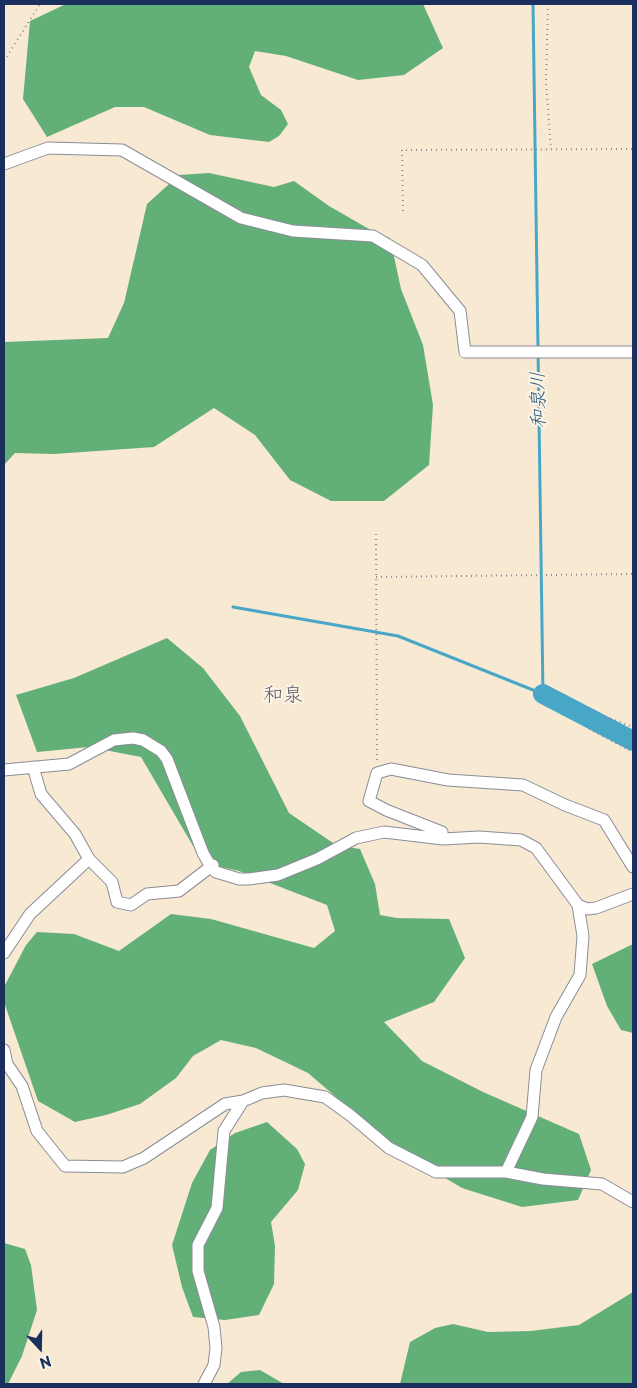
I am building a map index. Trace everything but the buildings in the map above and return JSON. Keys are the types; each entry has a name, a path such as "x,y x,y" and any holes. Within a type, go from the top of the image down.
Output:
{"street":[{"path":"4,164 48,148 122,150 241,218 293,231 373,236 422,265 460,311 465,352 633,352"},
{"path":"4,770 68,764 114,740 134,738 154,746 167,759 203,853 216,872 239,878 272,876 317,859 356,838 384,832 443,839 512,838 536,848 578,905 583,936 580,975 552,1026 536,1070 532,1117 506,1172"},
{"path":"33,766 41,794 75,834 88,859 112,882 118,902 131,905 148,894 180,891 212,866"},
{"path":"442,832 386,810 369,801 377,773 391,769 448,780 523,785 565,805 604,820 633,867"},
{"path":"4,953 30,914 88,859"},
{"path":"578,905 588,909 596,908 633,894"},
{"path":"4,1050 7,1064 22,1086 37,1131 66,1166 124,1167 144,1158 214,1109 225,1104 243,1101 262,1093 284,1090 325,1097 350,1114 388,1148 436,1172 506,1172 543,1179 602,1184 633,1202"},
{"path":"204,1384 214,1365 216,1348 214,1327 198,1271 198,1245 216,1208 224,1131 243,1101"}],"path":[{"path":"4,61 40,4"},
{"path":"548,4 546,82 551,149"},
{"path":"404,211 402,150 633,149"},
{"path":"376,534 377,773"},
{"path":"376,576 633,574"},
{"path":"601,715 633,727"},
{"path":"589,729 633,752"}],"green space":[{"path":"66,4 423,4 443,48 404,75 358,80 286,56 255,51 249,67 261,95 281,110 288,124 279,136 269,142 210,135 144,107 115,107 47,137 23,99 30,21"},
{"path":"209,173 274,187 294,181 329,206 369,229 390,238 401,289 423,345 433,405 429,465 384,501 331,501 290,480 255,435 214,408 154,447 54,454 15,453 4,465 4,342 108,338 124,303 147,204 179,175"},
{"path":"167,638 203,668 240,716 289,813 336,845 360,849 375,884 380,915 397,918 449,919 465,958 434,1002 384,1022 422,1061 483,1092 579,1134 591,1170 578,1200 522,1207 462,1188 398,1150 308,1073 256,1048 221,1040 193,1056 176,1078 140,1104 106,1115 75,1122 38,1101 4,1002 4,987 26,945 37,932 74,934 119,951 171,914 211,919 314,948 335,931 327,905 239,871 203,863 141,757 89,747 37,752 16,695 74,678"},
{"path":"633,944 633,1033 621,1030 607,1006 592,964"},
{"path":"267,1122 297,1149 305,1164 298,1190 271,1222 275,1246 274,1284 259,1315 225,1320 193,1317 182,1287 172,1245 192,1183 210,1150 235,1133"},
{"path":"4,1243 25,1249 31,1265 37,1310 22,1356 8,1384 4,1384"},
{"path":"633,1292 633,1384 400,1384 410,1342 435,1328 453,1324 488,1332 531,1331 579,1325"},
{"path":"260,1370 284,1384 227,1384 241,1372"}],"waterway":[{"name":"和泉川","path":"233,607 398,636 543,694 533,4"},
{"name":"和泉川","path":"543,694 633,741"}],"district":[{"name":"和泉","path":"283,695"}]}
